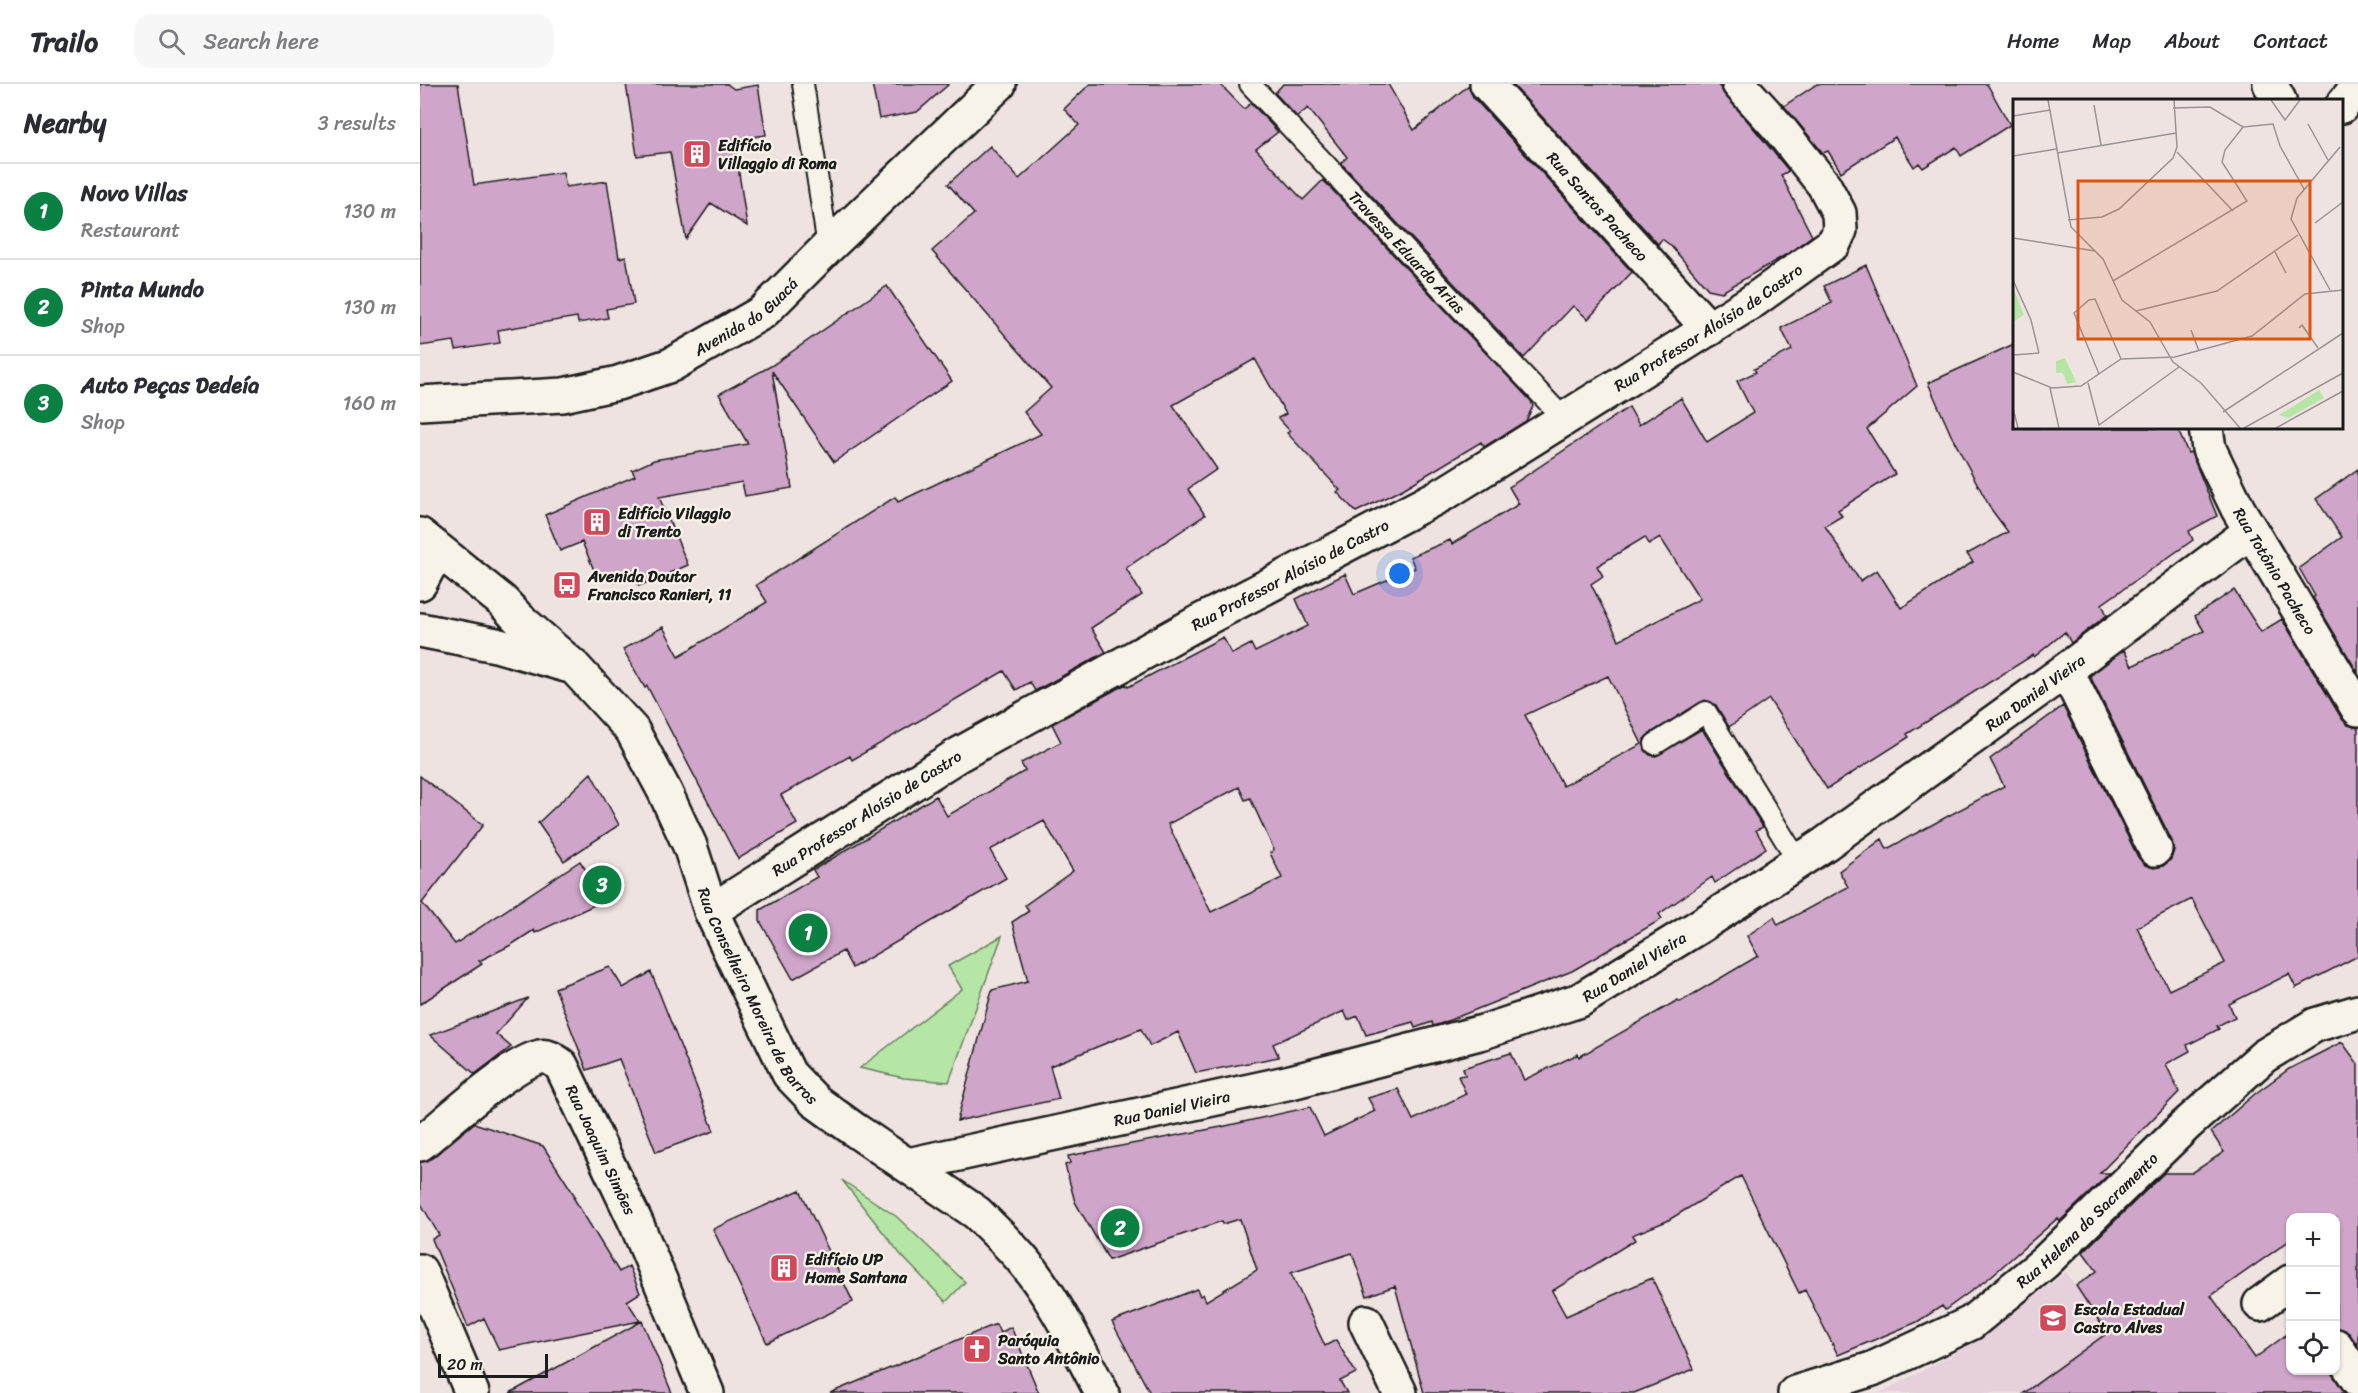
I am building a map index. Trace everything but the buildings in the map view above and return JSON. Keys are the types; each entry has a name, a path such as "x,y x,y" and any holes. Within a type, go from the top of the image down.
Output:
{"street":[{"name":"Avenida do Guacá","path":"420,403 563,395 618,383 671,365 763,312 999,84"},
{"name":"Rua Santos Pacheco","path":"1487,84 1709,329"},
{"name":"Rua Professor Aloísio de Castro","path":"711,911 958,755 1201,621 1448,492 1753,302 1834,243 1840,230 1839,213 1824,185 1778,127 1739,84"},
{"path":"2270,84 2278,99"},
{"path":"2343,105 2358,86"},
{"name":"Rua Totônio Pacheco","path":"2206,429 2209,450 2251,531 2358,709"},
{"name":"Rua Daniel Vieira","path":"908,1165 1291,1082 1483,1032 1580,1000 1703,924 1798,861 2066,670 2251,531"},
{"path":"420,583 429,543"},
{"name":"Rua Conselheiro Moreira de Barros","path":"429,543 502,601 574,667 632,730 690,846 711,911 789,1074 815,1101 977,1213 1022,1258 1061,1317 1102,1393"},
{"path":"420,630 496,645 574,667"},
{"path":"2066,670 2155,849"},
{"name":"Rua Helena do Sacramento","path":"1795,1393 1872,1369 1971,1323 2044,1263 2186,1125 2264,1056 2315,1025 2358,1012"},
{"name":"Rua Joaquim Simões","path":"420,1144 514,1069 542,1056 551,1058 561,1065 637,1225 707,1393"},
{"path":"420,1271 472,1393"},
{"path":"2260,1304 2286,1285"},
{"path":"1366,1322 1400,1393"},
{"path":"2340,1352 2358,1380"}],"lane":[{"path":"803,84 828,247"},
{"name":"Travessa Eduardo Arias","path":"1250,84 1565,420"},
{"path":"1655,744 1707,712 1798,861"}],"shaded area":[{"name":"Escola Estadual Castro Alves","path":"2066,1272 2149,1393 1880,1393 1978,1341"}],"green space":[{"path":"1002,936 949,1082 904,1078 860,1068 962,989 948,966"},
{"path":"842,1180 897,1217 965,1282 946,1302 901,1255"}],"place":[{"name":"Edifício Villaggio di Roma","path":"697,154"},
{"name":"Edifício Vilaggio di Trento","path":"597,522"},
{"name":"Avenida Doutor Francisco Ranieri, 11","path":"567,585"},
{"name":"Auto Peças Dedeía","path":"602,885"},
{"name":"Novo Villas","path":"808,933"},
{"name":"Pinta Mundo","path":"1120,1228"},
{"name":"Edifício UP Home Santana","path":"784,1268"},
{"name":"Escola Estadual Castro Alves","path":"2053,1318"},
{"name":"Paróquia Santo Antônio","path":"977,1349"}]}
